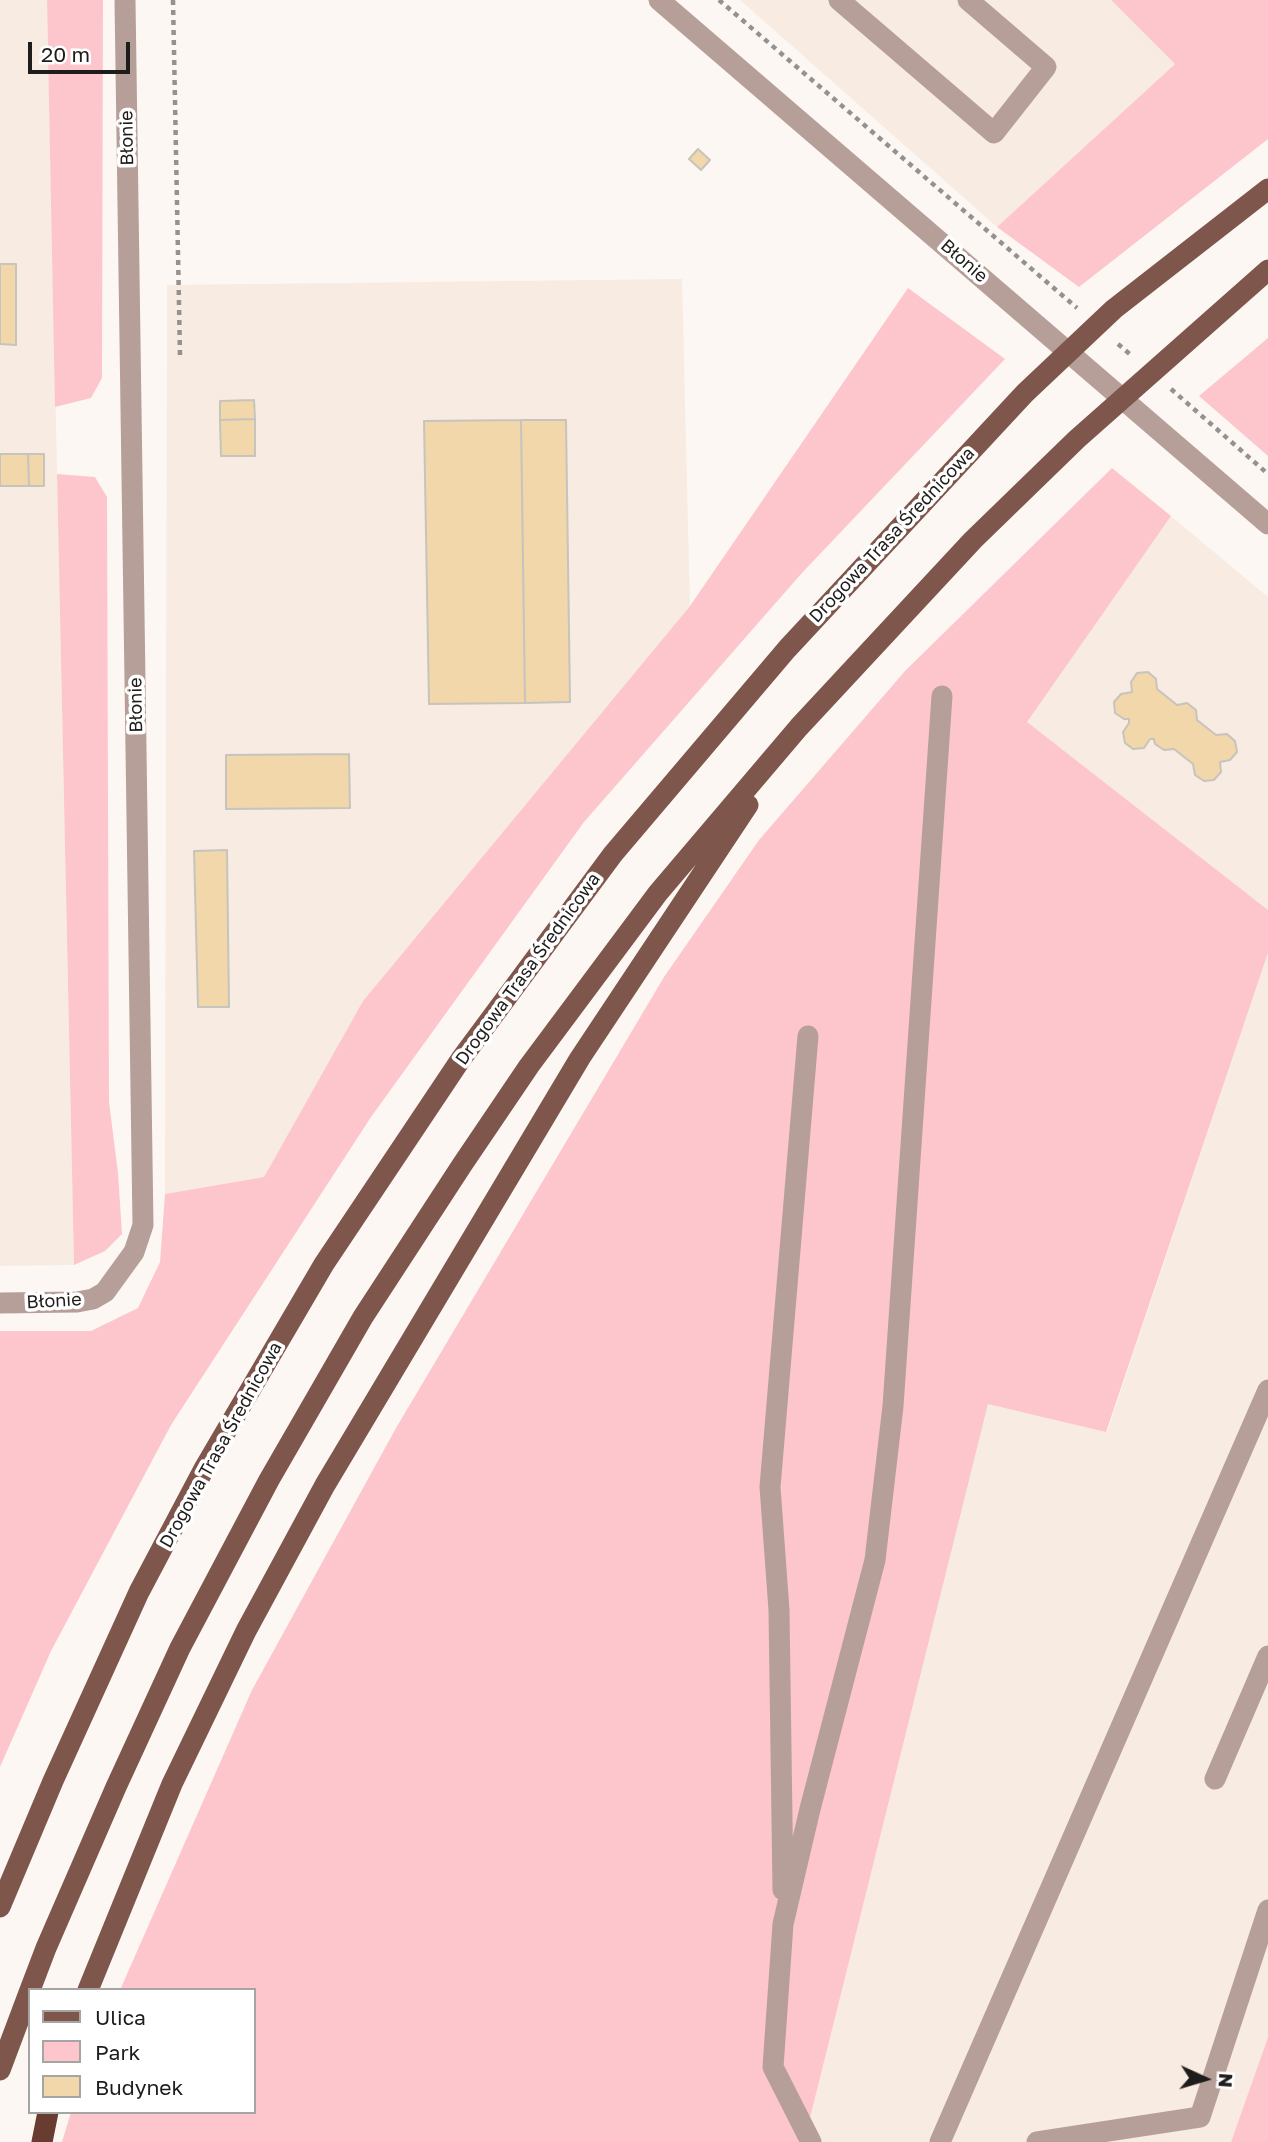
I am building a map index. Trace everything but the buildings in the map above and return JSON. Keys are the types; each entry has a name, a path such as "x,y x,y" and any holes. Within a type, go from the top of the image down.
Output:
{"highway":[{"path":"42,2142 48,2114"}],"main road":[{"name":"Drogowa Trasa Średnicowa","path":"0,1907 53,1781 139,1592 205,1467 324,1264 461,1059 613,855 796,639 1025,393 1114,309 1268,189"},
{"path":"31,1988 51,1935 180,1648 269,1480 363,1317 529,1066 658,893 799,727 974,540 1077,439 1268,270"},
{"path":"89,1988 172,1784 246,1631 325,1485 580,1058 799,727"},
{"path":"0,2070 28,1995"},
{"path":"31,2142 40,2114"}],"street":[{"name":"Błonie","path":"0,1303 77,1302 93,1299 105,1292 134,1252 143,1224 125,0"},
{"name":"Błonie","path":"659,0 1268,524"},
{"path":"839,0 994,133 1046,67 968,0"},
{"path":"783,1924 875,1560 892,1406 942,696"},
{"path":"808,1036 770,1486 779,1610 783,1924 773,2067 811,2142"},
{"path":"940,2142 1268,1390"},
{"path":"1215,1779 1268,1656"},
{"path":"1037,2142 1200,2117 1268,1910"}],"path":[{"path":"173,0 180,355"},
{"path":"719,0 1079,311"},
{"path":"1111,338 1142,365"},
{"path":"1163,383 1268,474"}],"shaded area":[{"path":"0,0 47,0 74,1265 0,1266"},
{"path":"740,0 1111,0 1176,63 997,227"},
{"path":"682,279 690,606 363,1001 264,1177 165,1194 167,285"},
{"path":"1171,516 1268,597 1268,910 1026,722"},
{"path":"1268,953 1268,2037 1231,2142 804,2142 988,1403 1107,1432"}],"green space":[{"path":"47,0 103,0 102,378 91,398 55,407"},
{"path":"1111,0 1268,0 1268,139 1079,287 997,227 1175,64"},
{"path":"908,288 1005,359 801,574 584,822 371,1117 171,1425 51,1651 0,1767 0,1331 91,1331 138,1308 160,1262 165,1194 264,1177 363,1001 690,606"},
{"path":"1268,338 1268,456 1199,396"},
{"path":"1112,468 1171,516 1027,722 1268,910 1268,953 1106,1432 988,1404 804,2142 62,2142 70,2114 256,2114 256,1988 121,1988 252,1690 396,1428 664,977 759,840 905,671"},
{"path":"57,474 95,477 107,497 109,1102 122,1234 105,1251 74,1265"},
{"path":"1268,2037 1268,2142 1231,2142"}]}
